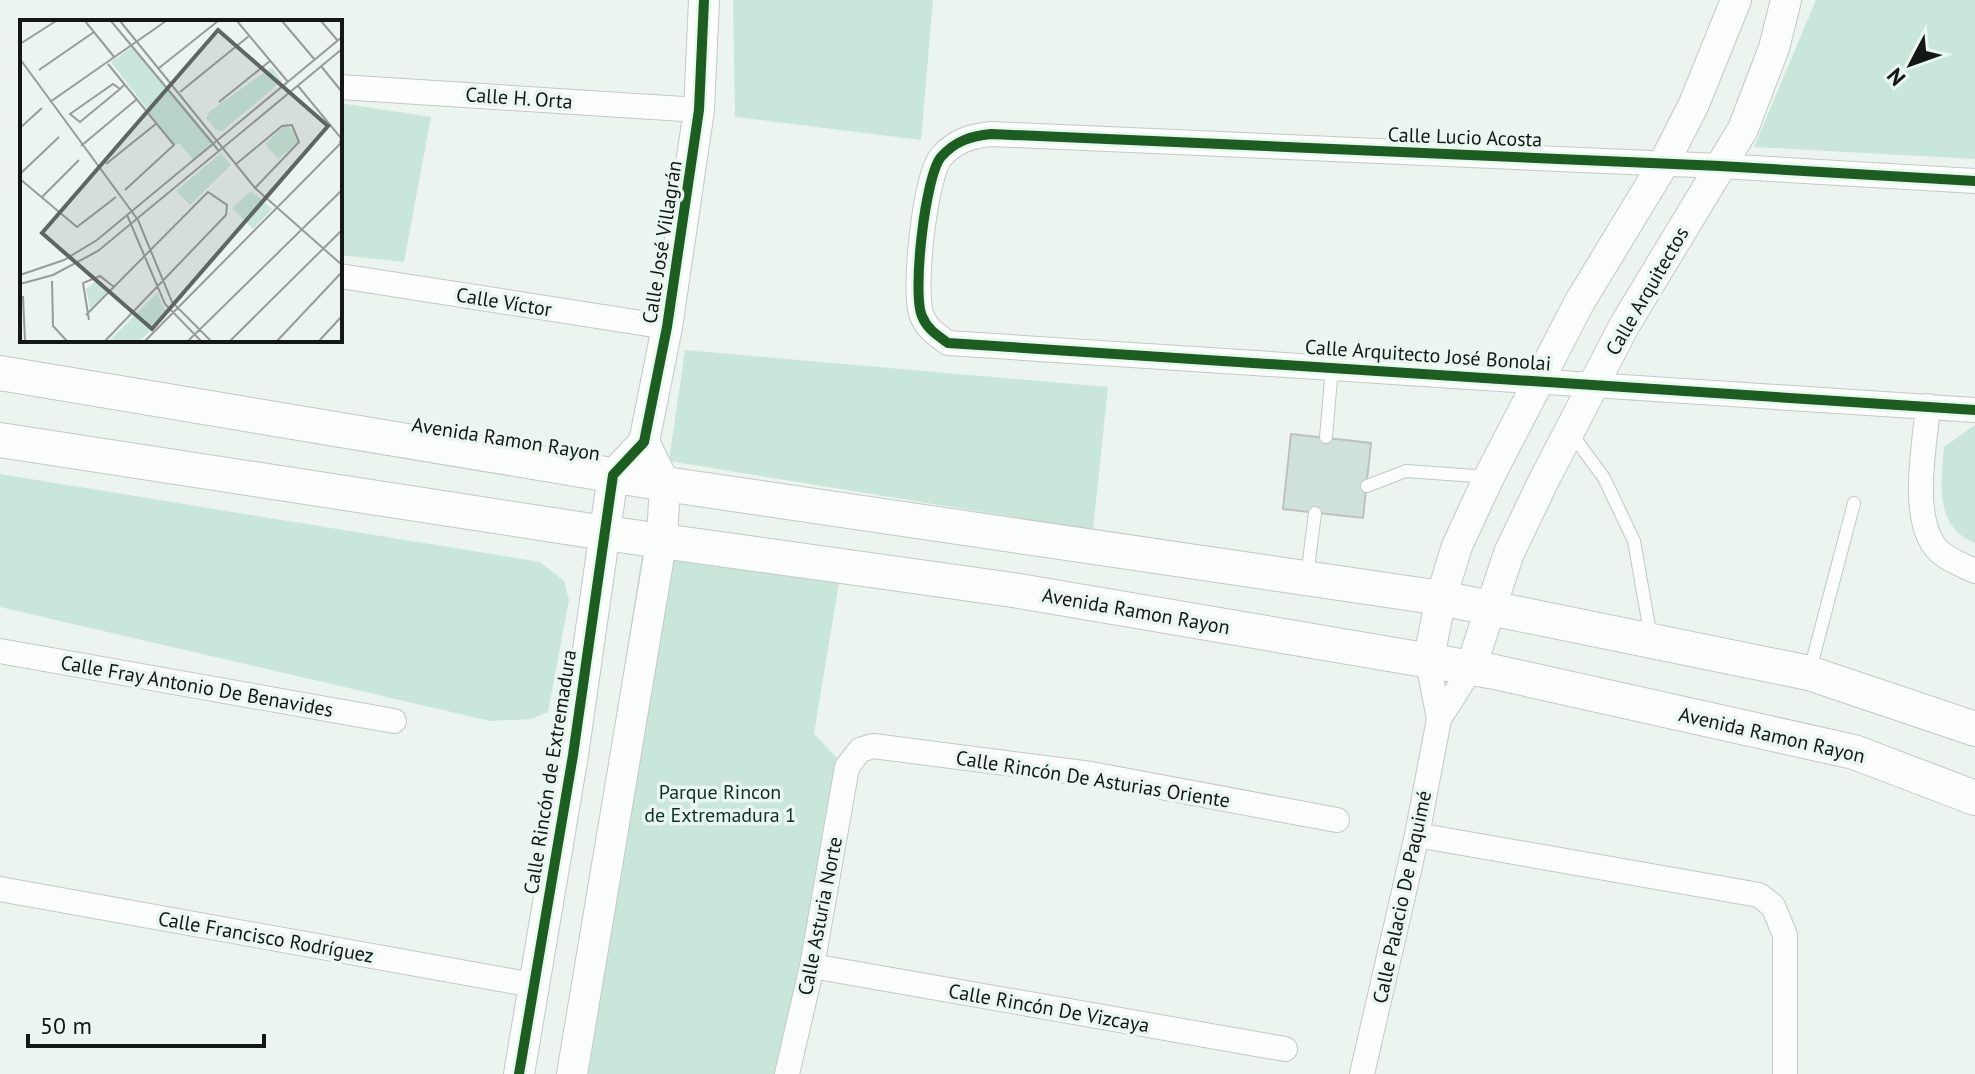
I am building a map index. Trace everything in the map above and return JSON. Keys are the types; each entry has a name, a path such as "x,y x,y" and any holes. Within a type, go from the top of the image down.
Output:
{"main road":[{"name":"Avenida Ramon Rayon","path":"0,373 665,484 1441,598 1809,673 1975,729"},
{"name":"Avenida Ramon Rayon","path":"0,440 605,533 662,538 1013,590 1495,672 1854,752 1975,798"}],"street":[{"name":"Calle José Villagrán","path":"644,442 667,327 699,110 704,0"},
{"path":"1428,662 1441,598 1457,546 1489,477 1579,303 1664,163 1694,104 1736,0"},
{"name":"Calle Arquitectos","path":"1470,670 1509,553 1543,482 1624,326 1748,115 1774,48 1786,0"},
{"name":"Calle H. Orta","path":"342,87 699,110"},
{"name":"Calle Lucio Acosta","path":"930,330 921,316 917,298 930,177 939,159 971,136 991,134 1664,163 1975,181"},
{"name":"Calle Víctor","path":"342,276 667,327"},
{"name":"Calle Arquitecto José Bonolai","path":"930,330 948,343 1540,379 1594,386 1975,410"},
{"path":"1928,406 1921,478 1924,520 1932,543 1944,556 1975,571"},
{"path":"572,1074 662,538 665,484 644,442 613,475"},
{"name":"Calle Rincón de Extremadura","path":"519,1074 573,755 613,475"},
{"name":"Calle Fray Antonio De Benavides","path":"0,651 394,721"},
{"name":"Calle Palacio De Paquimé","path":"1428,662 1439,719"},
{"name":"Calle Palacio De Paquimé","path":"1362,1074 1417,835 1439,719 1470,670"},
{"name":"Calle Rincón De Asturias Oriente","path":"852,758 873,746 889,748 1091,774 1337,820"},
{"name":"Calle Asturia Norte","path":"787,1074 812,966 845,777 852,758"},
{"path":"1417,835 1745,890 1759,895 1773,906 1785,935 1785,1074"},
{"name":"Calle Francisco Rodríguez","path":"0,889 533,985"},
{"name":"Calle Rincón De Vizcaya","path":"812,966 1285,1049"}],"lane":[{"path":"1326,437 1332,367"},
{"path":"1571,433 1604,478 1634,541 1651,641"},
{"path":"1367,486 1406,471 1489,477"},
{"path":"1809,673 1854,503"},
{"path":"1307,577 1315,513"}],"green space":[{"path":"733,0 933,0 921,140 735,117"},
{"path":"1816,0 1975,0 1975,159 1754,147"},
{"path":"342,103 431,117 404,262 342,255"},
{"path":"685,350 1108,387 1093,530 669,461"},
{"path":"1975,425 1975,543 1962,536 1946,515 1942,475 1944,447"},
{"path":"0,474 540,562 564,581 569,600 548,712 532,719 490,721 0,607"},
{"name":"Parque Rincon de Extremadura 1","path":"645,536 841,571 814,734 845,766 785,1074 559,1074"}],"building":[{"path":"1291,434 1371,443 1363,518 1283,509"}],"cycle path":[{"path":"519,1074 573,755 613,475 644,442 667,327 699,110 704,0"},
{"path":"1975,181 1720,166 991,134 958,143 941,157 935,168 925,210 918,285 924,321 948,343 1975,410"}]}
